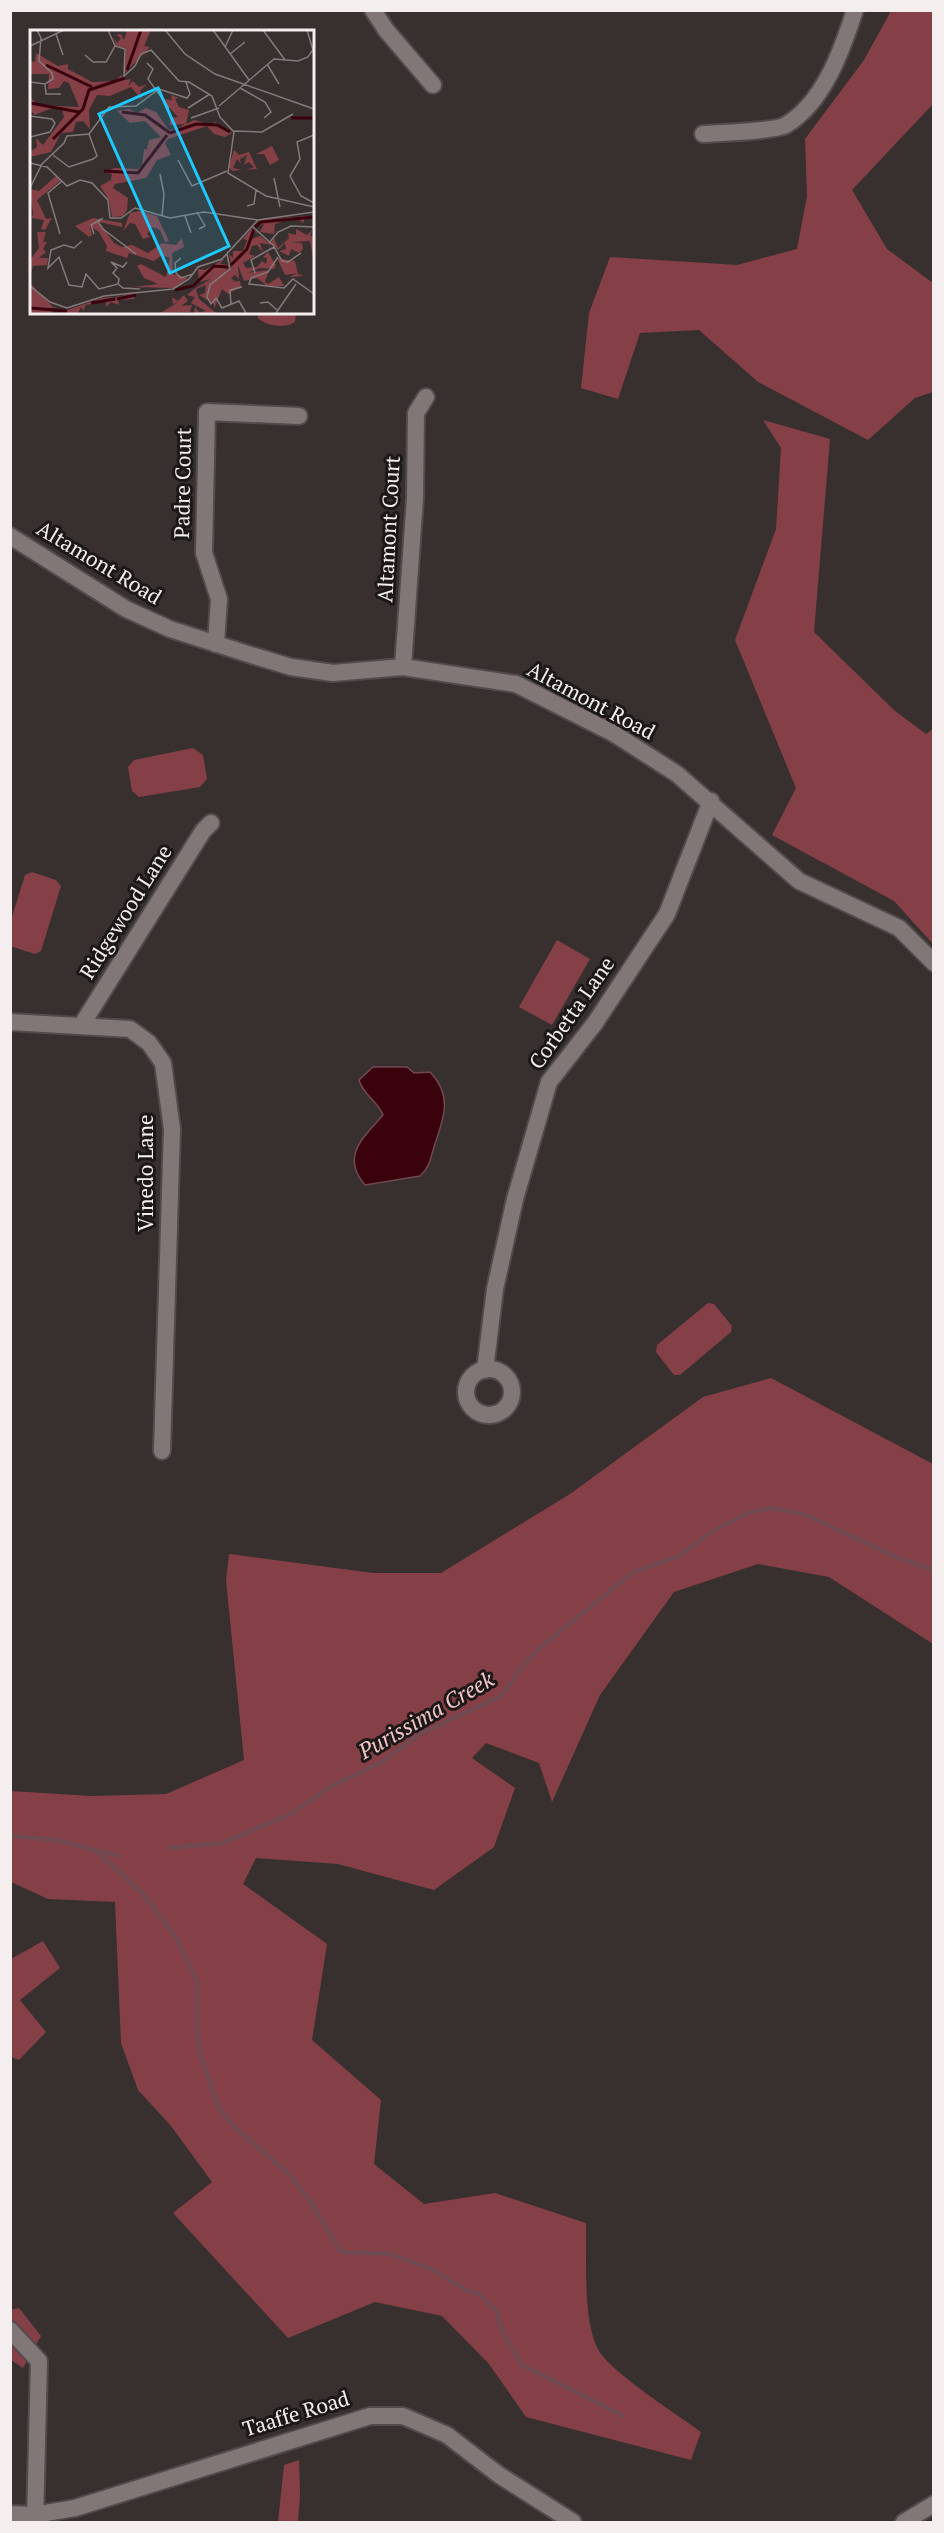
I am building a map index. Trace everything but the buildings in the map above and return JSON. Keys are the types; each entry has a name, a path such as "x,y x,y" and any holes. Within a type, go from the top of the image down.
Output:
{"street":[{"path":"373,10 386,30 433,85"},
{"path":"703,134 785,126 815,99 843,46 855,10"},
{"name":"Altamont Court","path":"403,667 415,498 416,413 426,397"},
{"name":"Padre Court","path":"216,644 219,599 204,553 207,412 299,416"},
{"name":"Altamont Road","path":"10,536 126,609 170,629 291,667 333,673 403,667 516,684 613,733 677,774 800,880 899,928 933,963"},
{"name":"Corbetta Lane","path":"485,1370 495,1289 515,1199 549,1082 595,1023 667,914 711,801"},
{"name":"Ridgewood Lane","path":"81,1026 203,831 211,823"},
{"name":"Vinedo Lane","path":"10,1022 130,1029 149,1043 163,1063 172,1129 162,1451"},
{"path":"10,2330 39,2361 34,2519"},
{"name":"Taaffe Road","path":"10,2514 34,2519 370,2416 404,2416 447,2435 564,2520"},
{"path":"904,2523 933,2504"}],"shaded area":[{"path":"891,11 933,11 933,104 852,190 887,249 933,283 933,392 915,398 868,440 758,382 699,330 640,333 618,399 581,388 589,313 610,257 737,265 797,249 807,196 805,139 864,60"},
{"path":"258,314 296,314 295,322 281,326 271,325 258,318"},
{"path":"763,420 830,439 814,632 895,711 926,734 933,729 933,944 894,901 772,835 796,788 735,640 776,529 781,448"},
{"path":"193,748 203,755 207,779 200,787 139,797 132,791 128,767 134,760"},
{"path":"32,872 56,880 61,886 41,951 35,954 10,946 11,920 25,875"},
{"path":"557,940 590,959 552,1025 519,1007"},
{"path":"373,1067 407,1067 414,1073 430,1072 442,1090 443,1118 429,1163 420,1176 365,1185 358,1175 355,1156 358,1147 383,1115 359,1080"},
{"path":"708,1303 714,1304 732,1326 731,1332 680,1375 674,1375 656,1352 657,1345"},
{"path":"771,1378 933,1464 933,1644 829,1577 758,1564 674,1592 600,1695 552,1802 539,1763 486,1743 472,1758 515,1788 494,1847 434,1890 338,1864 256,1858 243,1884 327,1944 312,2040 381,2100 374,2164 424,2204 495,2193 586,2223 588,2307 590,2324 599,2351 617,2371 701,2432 691,2460 526,2417 489,2364 442,2316 375,2302 288,2338 173,2213 212,2182 171,2126 138,2090 121,2043 115,1902 48,1899 11,1882 11,1791 91,1796 166,1794 244,1760 226,1580 229,1554 373,1573 441,1573 570,1494 703,1397"},
{"path":"43,1941 60,1968 20,2000 46,2032 19,2060 11,2057 11,1959"},
{"path":"19,2308 41,2336 23,2368 11,2360 10,2310"},
{"path":"299,2460 298,2522 278,2522 284,2465"}],"waterway":[{"name":"Purissima Creek","path":"169,1848 222,1843 291,1814 330,1787 382,1762 418,1735 501,1696 524,1664 541,1647 632,1573 679,1556 714,1530 750,1512 773,1508 806,1515 898,1558 934,1570"},
{"name":"Purissima Creek","path":"10,1836 56,1840 119,1856"},
{"path":"95,1850 142,1893 176,1937 197,1982 197,2028 200,2054 219,2108 233,2126 289,2174 310,2201 341,2252 391,2254 433,2270 465,2290 480,2294 497,2312 503,2333 522,2365 623,2416"}]}
